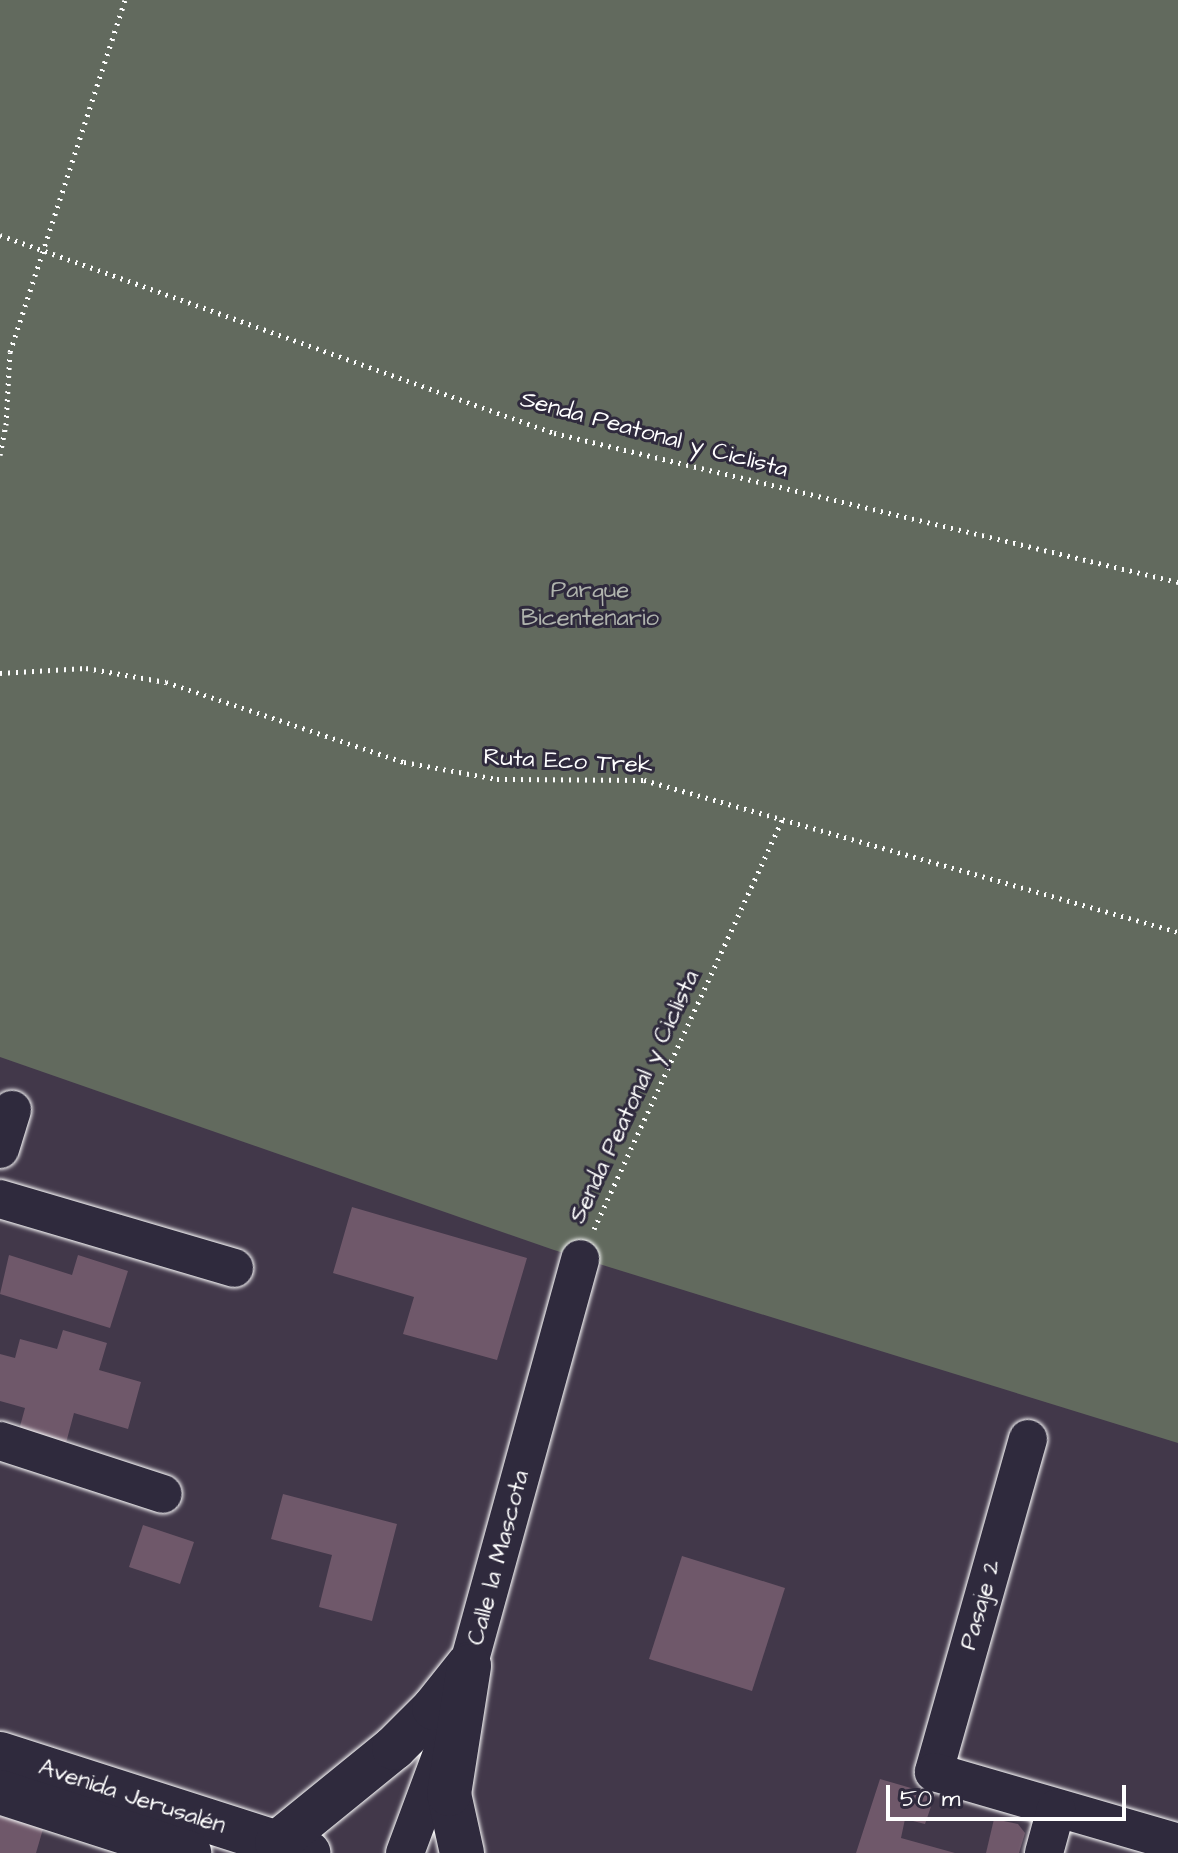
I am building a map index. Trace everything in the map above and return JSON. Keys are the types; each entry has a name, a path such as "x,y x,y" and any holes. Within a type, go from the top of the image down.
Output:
{"main road":[{"path":"293,1848 434,1708 469,1664"},
{"path":"462,1853 449,1794 469,1664"},
{"name":"Avenida Jerusalén","path":"0,1754 293,1848"},
{"name":"Avenida Jerusalén","path":"0,1792 189,1853"}],"street":[{"path":"0,1149 12,1110"},
{"path":"0,1199 234,1268"},
{"name":"Calle la Mascota","path":"405,1853 436,1775 469,1664 580,1259"},
{"name":"Pasaje 2","path":"1028,1439 934,1772 1056,1809"},
{"path":"0,1441 163,1494"},
{"path":"1044,1853 1056,1809 1178,1843"}],"path":[{"path":"0,455 6,425 10,352 125,0"},
{"name":"Senda Peatonal y Ciclista","path":"0,235 554,433 1178,582"},
{"name":"Ruta Eco Trek","path":"0,673 86,668 166,682 404,762 497,779 644,780 1178,932"},
{"name":"Senda Peatonal y Ciclista","path":"580,1259 783,819"}],"green space":[{"name":"Parque Bicentenario","path":"0,0 1178,0 1178,1443 554,1250 0,1057"}],"building":[{"path":"352,1207 527,1258 497,1360 403,1334 414,1297 333,1273"},
{"path":"9,1255 72,1275 78,1255 128,1271 110,1328 0,1294"},
{"path":"63,1330 107,1343 99,1370 141,1382 128,1429 74,1413 66,1443 19,1430 25,1408 0,1401 0,1354 15,1358 20,1339 57,1349"},
{"path":"283,1494 397,1524 372,1621 319,1607 332,1555 271,1539"},
{"path":"143,1525 194,1542 180,1584 129,1567"},
{"path":"682,1556 785,1588 752,1691 649,1659"},
{"path":"880,1779 935,1795 925,1824 905,1819 901,1838 955,1853 856,1853"},
{"path":"0,1816 43,1829 36,1853 0,1853"},
{"path":"994,1819 1018,1824 1025,1833 1019,1853 986,1853"}]}
